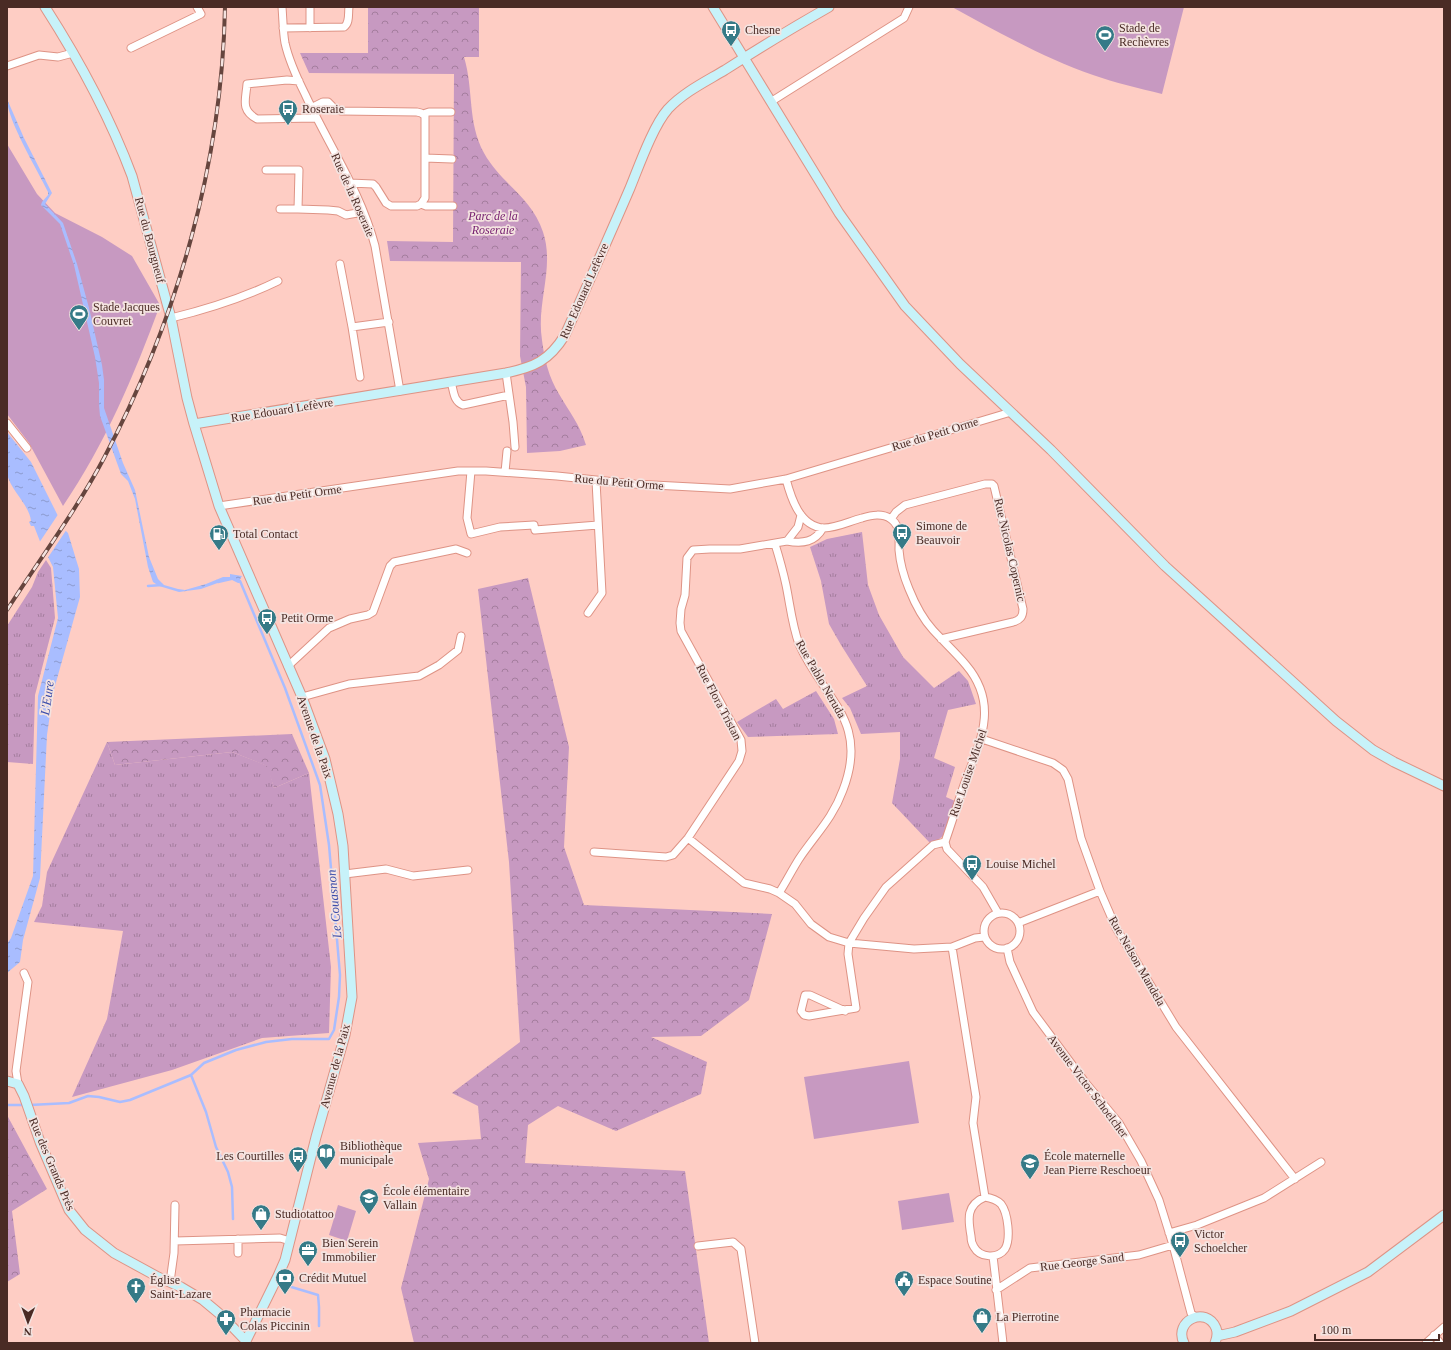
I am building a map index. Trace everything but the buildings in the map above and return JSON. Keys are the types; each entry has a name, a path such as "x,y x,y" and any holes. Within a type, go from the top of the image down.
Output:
{"street":[{"name":"Rue du Bourgneuf","path":"45,7 73,53 106,115 127,162 136,189 171,318 187,398 194,424 219,506 250,578"},
{"path":"131,48 201,14 197,7"},
{"name":"Rue de la Roseraie","path":"282,7 283,28 289,57 311,108 350,183 370,226 389,322 400,391"},
{"path":"310,7 310,28"},
{"path":"283,28 344,27 346,26 348,20 348,7"},
{"path":"713,7 839,212 905,306 960,364 1012,412 1165,566 1336,720 1373,750 1394,762 1444,786"},
{"name":"Rue Edouard Lefèvre","path":"194,424 506,373 525,369 543,360 555,350 561,342 655,130 667,110 684,94 744,56 829,7"},
{"path":"772,101 904,18 909,7"},
{"path":"7,66 39,55 58,57 73,53"},
{"path":"299,80 281,80 247,84 245,101 247,111 250,116 257,119 316,118"},
{"path":"311,108 323,102 328,102 334,108 341,111 417,112 423,114 429,112 451,112"},
{"path":"350,183 373,184 386,203 391,206 417,206 421,204 425,198 425,116 423,114"},
{"path":"425,158 452,158"},
{"path":"266,170 299,170 298,209"},
{"path":"421,204 426,206 452,206"},
{"path":"280,209 328,210 338,211 346,215 363,212"},
{"path":"340,264 360,377"},
{"path":"171,318 206,309 255,292 278,281"},
{"path":"352,327 389,322"},
{"path":"506,373 515,447"},
{"path":"451,382 455,399 463,405 508,395"},
{"name":"Rue du Petit Orme","path":"219,506 458,471 505,472 697,488 730,489 786,479 1012,412"},
{"path":"7,423 27,448"},
{"path":"505,472 507,451"},
{"path":"471,471 467,518 471,534 500,527 534,525 535,530 598,525"},
{"path":"786,479 791,497 801,515 811,524 823,528 831,527 873,514 890,519"},
{"path":"588,613 602,593 596,480"},
{"name":"Rue Nicolas Copernic","path":"890,519 905,505 985,484 992,484 994,486 1023,609 1023,615 1019,620 1013,622 941,639"},
{"path":"787,541 798,527 801,515"},
{"name":"Rue Louise Michel","path":"890,519 897,526 905,579 922,616 941,639 966,665 980,685 983,696 985,721 982,739 945,842"},
{"name":"Rue Flora Tristan","path":"594,852 666,857 673,855 688,838 739,760 742,751 741,740 735,728 681,631 681,609 685,595 687,558 689,553 693,550 740,549 787,541 801,543 808,542 817,536 823,528"},
{"name":"Rue Pablo Neruda","path":"775,544 786,584 794,626 799,643 815,673 844,717 849,730 851,759 844,789 837,805 821,831 800,858 779,893"},
{"path":"288,666 328,628 373,612 390,566 394,562 456,549 467,553"},
{"name":"Avenue de la Paix","path":"246,1342 278,1276 290,1241 316,1137 345,1035 352,997 343,846 338,814 326,766 302,697 250,578"},
{"path":"302,697 349,684 419,676 439,665 458,650 461,636"},
{"name":"Rue Nelson Mandela","path":"982,739 1053,763 1063,770 1068,779 1080,838 1116,928 1176,1027 1295,1179"},
{"path":"688,838 744,883 770,889 779,893 795,904 811,924 829,937 849,943 914,949 952,947 975,938 984,937"},
{"path":"845,1011 810,995 806,995 801,1011 809,1016 845,1011 856,1008 848,954 849,943 886,886 933,845 945,842 947,849 983,887 998,913"},
{"path":"345,874 386,869 413,876 468,870"},
{"path":"1018,923 1100,891"},
{"path":"998,913 1010,914 1018,923 1020,935 1013,946 1007,948 996,948 987,942 984,937 984,924 992,915 998,913"},
{"path":"952,947 976,1097 973,1123 985,1198"},
{"name":"Avenue Victor Schoelcher","path":"1007,948 1010,962 1033,1012 1085,1082 1119,1123 1141,1161 1159,1200 1173,1245 1191,1313 1195,1317"},
{"name":"Rue des Grands Près","path":"24,973 28,982 16,1071 18,1084 24,1096 40,1142 69,1210 84,1230 114,1254 204,1300 221,1315 246,1342"},
{"path":"7,1081 18,1084"},
{"path":"1169,1233 1196,1225 1264,1198 1321,1162"},
{"path":"985,1198 995,1200 1000,1203 1005,1212 1008,1235 1004,1250 997,1255 992,1256 983,1255 974,1248 969,1224 971,1209 978,1200 985,1198"},
{"path":"170,1282 175,1241 175,1204"},
{"path":"1184,1343 1182,1328 1195,1317 1206,1318 1215,1325 1216,1340 1291,1311 1368,1272 1444,1215"},
{"path":"175,1241 280,1238 290,1241"},
{"path":"238,1239 238,1253"},
{"path":"698,1246 733,1242 741,1249 755,1343"},
{"name":"Rue George Sand","path":"996,1290 1030,1268 1139,1255 1173,1245"},
{"path":"992,1256 1003,1343"},
{"path":"1426,1343 1444,1327"},
{"path":"1434,1335 1440,1343"}],"green space":[{"name":"Parc de la Roseraie","path":"368,7 479,7 479,57 464,57 469,82 475,130 484,153 491,164 532,209 543,232 547,259 541,313 544,354 552,381 577,424 586,445 560,451 527,453 526,387 520,356 521,262 390,261 387,241 453,242 454,74 309,73 300,53 368,53"},
{"name":"Stade de Rechèvres","path":"952,7 1184,7 1162,94 1093,75 1057,61 1021,44"},
{"name":"Stade Jacques Couvret","path":"7,144 37,194 55,213 102,237 132,256 160,305 140,358 118,409 92,458 63,506 29,443 7,414"},
{"path":"862,532 868,585 879,615 903,657 934,688 959,671 968,681 976,704 948,710 934,758 955,767 946,797 955,801 944,835 938,840 930,843 892,803 900,759 900,732 861,734 850,708 842,698 867,686 829,624 821,581 810,547 827,539"},
{"path":"46,560 51,568 55,618 35,695 33,764 7,762 7,626 32,587 38,572"},
{"path":"528,578 569,747 564,847 584,905 772,914 749,1000 701,1036 651,1037 707,1062 701,1094 616,1131 558,1106 528,1125 525,1163 685,1171 709,1343 414,1343 401,1288 429,1179 418,1143 481,1139 478,1106 452,1093 520,1042 509,862 478,589"},
{"path":"816,691 834,719 838,734 748,737 737,722 776,699 783,709"},
{"path":"292,734 309,773 274,788 267,766 232,752 115,765 107,742"},
{"path":"107,742 115,765 232,752 268,766 274,788 309,773 331,967 329,1033 262,1038 172,1070 72,1097 107,1019 123,931 34,922 42,906 47,872"},
{"path":"909,1061 919,1123 814,1139 804,1077"},
{"path":"7,1115 47,1189 12,1211 20,1274 7,1282"},
{"path":"949,1193 954,1222 902,1230 898,1201"},
{"path":"338,1205 356,1211 347,1241 329,1235"}],"water":[{"path":"7,99 24,138 52,193 45,204 63,223 77,264 102,365 104,380 104,408 123,463 135,490 149,557 158,579 164,585 185,590 223,577 230,577 230,574 242,576 239,581 240,583 232,580 226,580 201,589 179,592 159,586 153,582 148,567 135,499 128,481 121,474 100,416 99,383 95,357 74,265 60,224 41,205 48,195 48,192 17,132 8,108"},
{"name":"L'Eure","path":"7,432 31,462 65,530 68,533 79,569 80,597 53,693 47,735 40,878 23,940 20,962 7,973 7,944 11,938 33,876 38,696 58,618 53,567 47,555 52,548 46,537 41,544 34,526 31,526 29,522 31,521 27,509 9,480 6,464"}],"pier":[{"path":"59,513 67,529 47,559 45,555 49,548 46,541 42,546 39,543"}],"waterway":[{"name":"Le Couasnon","path":"218,582 231,579"},
{"name":"Le Couasnon","path":"30,1105 69,1103 88,1096 120,1102 130,1100 191,1075 204,1063 236,1050 266,1042 292,1039 329,1039 334,1030 339,997 340,975 329,845 320,785 285,688 240,581 238,580"},
{"name":"Le Couasnon","path":"148,586 162,585"},
{"name":"Le Couasnon","path":"191,1075 206,1112 216,1147 228,1172 232,1187 233,1219"},
{"path":"7,1105 25,1105"},
{"name":"Le Couasnon","path":"288,1286 318,1295 319,1326"}],"railway":[{"path":"7,610 69,516 104,458 130,405 174,296 191,240 205,182 215,124 222,66 225,7"}],"place":[{"name":"Chesne","path":"731,47"},
{"name":"Stade de Rechèvres","path":"1105,52"},
{"name":"Roseraie","path":"288,126"},
{"name":"Stade Jacques Couvret","path":"79,331"},
{"name":"Simone de Beauvoir","path":"902,550"},
{"name":"Total Contact","path":"219,551"},
{"name":"Petit Orme","path":"267,635"},
{"name":"Louise Michel","path":"972,881"},
{"name":"Bibliothèque municipale","path":"326,1170"},
{"name":"Les Courtilles","path":"298,1173"},
{"name":"École maternelle Jean Pierre Reschoeur","path":"1030,1180"},
{"name":"École élémentaire Vallain","path":"369,1215"},
{"name":"Studiotattoo","path":"261,1231"},
{"name":"Victor Schoelcher","path":"1180,1258"},
{"name":"Bien Serein Immobilier","path":"308,1267"},
{"name":"Crédit Mutuel","path":"285,1295"},
{"name":"Espace Soutine","path":"904,1297"},
{"name":"Église Saint-Lazare","path":"136,1304"},
{"name":"La Pierrotine","path":"982,1334"},
{"name":"Pharmacie Colas Piccinin","path":"226,1336"}]}
